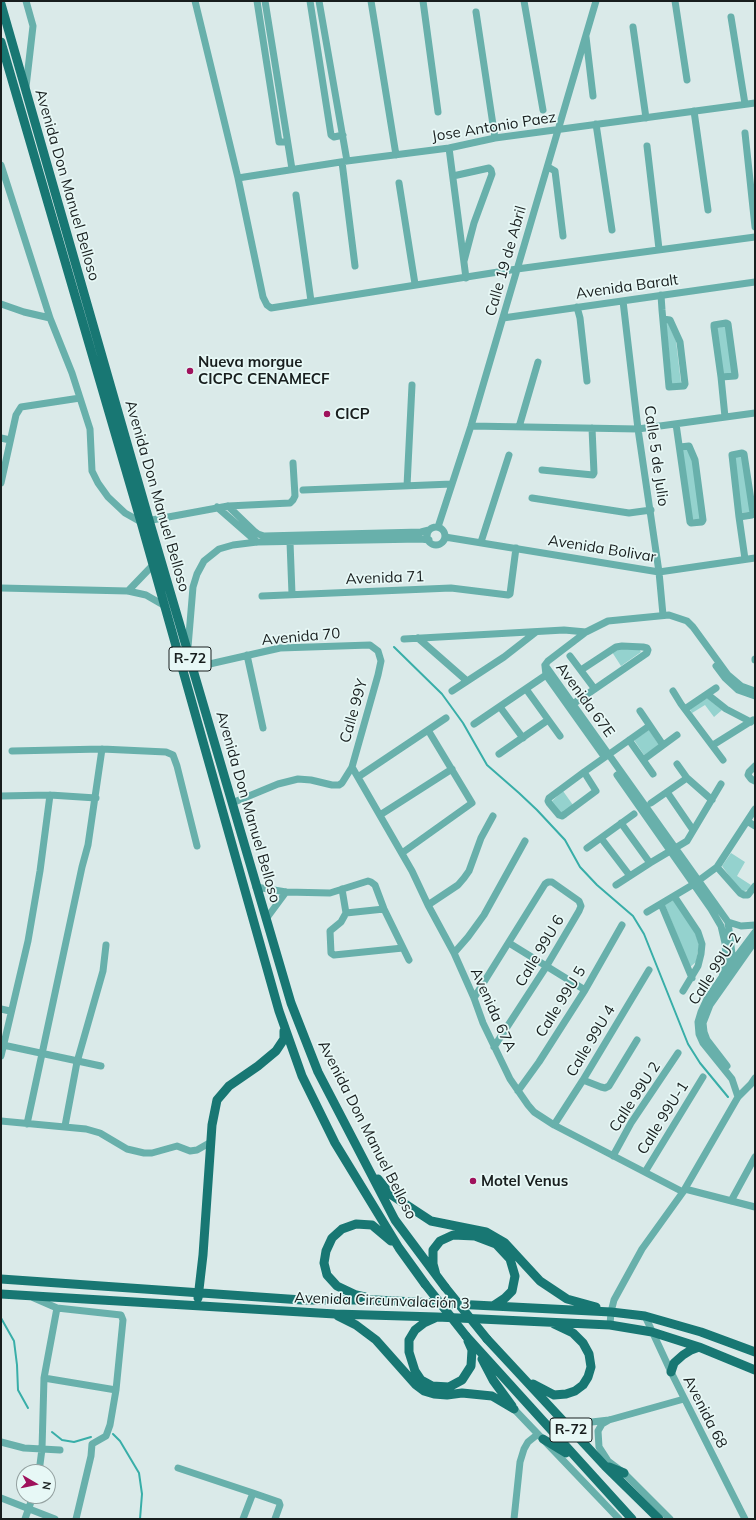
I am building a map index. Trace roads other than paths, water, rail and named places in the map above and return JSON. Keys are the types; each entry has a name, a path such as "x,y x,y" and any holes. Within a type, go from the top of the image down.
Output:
{"main road":[{"name":"Avenida Don Manuel Belloso","path":"1,4 26,89 145,521 152,566 165,606 275,999 302,1076 335,1142 399,1248 425,1284 466,1336 575,1458 632,1519"},
{"name":"Avenida Don Manuel Belloso","path":"1,42 145,521 187,651 291,1003 316,1065 395,1220 437,1278 487,1339 566,1425 613,1469 659,1519"},
{"path":"198,1306 212,1125 217,1100 229,1086 258,1066 276,1051 284,1039 285,1028"},
{"path":"366,1164 390,1194 430,1222 486,1232 505,1243 540,1281 567,1299 611,1312"},
{"path":"376,1300 356,1295 337,1286 327,1275 324,1263 326,1251 332,1238 342,1229 356,1224 372,1226 399,1248"},
{"path":"437,1278 433,1264 433,1250 440,1241 453,1235 475,1236 496,1244 510,1259 515,1276 512,1291 493,1306"},
{"name":"Avenida Circunvalación 3","path":"1,1279 302,1300 376,1300 611,1312 645,1316 701,1332 755,1352"},
{"path":"12,1295 13,1280"},
{"name":"Avenida Circunvalación 3","path":"1,1294 335,1314 610,1325 652,1332 700,1347 755,1370"},
{"path":"335,1314 356,1325 376,1340 416,1385 424,1391 434,1394 447,1395 462,1393 492,1396 514,1409"},
{"path":"436,1317 424,1323 415,1330 409,1340 409,1352 415,1371 421,1380 432,1386 449,1387 462,1380 471,1366 472,1350 466,1336"},
{"path":"524,1379 546,1392 554,1395 560,1395 575,1391 583,1385 588,1377 591,1367 589,1354 583,1343 573,1332 549,1322"},
{"name":"R-72","path":"475,1346 493,1380 514,1409"},
{"path":"671,1372 674,1363 683,1355 700,1347"},
{"name":"R-72","path":"541,1436 575,1458"},
{"path":"618,1504 620,1514 624,1519"}],"street":[{"path":"26,1 33,26 26,89"},
{"path":"195,1 238,178 263,297 267,305 271,308 517,269 755,237"},
{"path":"257,1 279,142 287,142"},
{"path":"265,1 292,169"},
{"path":"310,1 331,135 334,137 344,135"},
{"path":"319,1 344,135 345,161 356,266"},
{"path":"371,1 396,155"},
{"path":"423,1 438,112"},
{"path":"524,1 542,110"},
{"name":"Calle 19 de Abril","path":"438,527 471,426 596,1"},
{"path":"675,1 687,80"},
{"path":"476,12 495,138"},
{"path":"731,17 745,104"},
{"path":"633,27 646,118"},
{"path":"586,33 593,96"},
{"name":"Jose Antonio Paez","path":"238,178 345,161 449,148 495,138 755,103"},
{"path":"694,111 708,210"},
{"path":"596,124 612,230"},
{"path":"745,133 755,227"},
{"path":"647,146 659,249"},
{"path":"449,148 466,278"},
{"path":"1,165 50,318 72,374 90,429 92,471 98,483 118,508 130,517 145,521 228,506 290,503 295,496 293,463"},
{"path":"548,167 555,171 563,236"},
{"path":"453,176 489,168 492,170 492,174 474,223 464,261"},
{"path":"399,182 415,284"},
{"path":"296,195 311,301"},
{"name":"Avenida Baralt","path":"503,318 755,282"},
{"path":"661,295 663,319 669,387 684,386 680,342 670,320 663,319"},
{"name":"Calle 5 de Julio","path":"623,300 638,429 659,572 663,616"},
{"path":"1,304 24,312 50,318"},
{"path":"577,307 580,318 587,381"},
{"path":"721,377 734,376 735,374 728,324 726,323 714,325 725,417"},
{"path":"519,427 538,362"},
{"path":"407,486 412,385"},
{"path":"1,483 16,415 21,407 80,398"},
{"path":"471,426 638,429 755,413"},
{"path":"676,424 690,522 702,522 703,520 695,458 689,446 680,447"},
{"path":"542,470 593,475 592,428"},
{"path":"1,438 10,440"},
{"path":"739,517 752,515 753,513 744,454 742,453 732,455 739,517 745,559"},
{"path":"482,542 509,455"},
{"path":"303,490 452,484"},
{"path":"532,498 630,513 650,510"},
{"path":"187,651 193,587 197,574 204,561 219,549 233,545 257,542 421,539 429,540 434,544 439,544 443,542 445,537 444,531 438,527 433,527 429,530 421,532 264,536 254,531 228,506"},
{"path":"217,508 257,542"},
{"path":"429,530 427,535 429,540"},
{"name":"Avenida Bolivar","path":"445,537 659,572 755,558"},
{"path":"290,542 292,594"},
{"name":"Avenida 71","path":"262,596 451,588 509,595 516,548"},
{"path":"128,591 152,566"},
{"path":"1,588 128,591 146,596 165,606"},
{"path":"404,639 564,630 586,632 608,621 663,616 675,617 687,621 693,626 728,675 741,686 755,691"},
{"path":"675,617 690,629 725,678 738,690 755,696"},
{"path":"452,691 504,657 536,632"},
{"name":"Avenida 67E","path":"586,632 548,660 545,665 549,674 571,706 673,849 722,926 726,957 725,978"},
{"path":"418,638 466,681"},
{"name":"Avenida 70","path":"192,668 280,648 370,645 378,651 381,661"},
{"path":"571,706 594,688 647,653 647,648 616,647 581,670"},
{"path":"247,655 264,728"},
{"path":"570,656 594,688"},
{"name":"Calle 99Y","path":"232,803 278,784 298,779 311,780 332,785 339,785 342,783 352,767 381,661"},
{"path":"474,724 549,674"},
{"path":"685,709 716,688"},
{"path":"526,689 560,736"},
{"path":"673,691 724,760"},
{"path":"707,694 726,709 753,720"},
{"path":"500,707 523,738"},
{"path":"640,711 663,745"},
{"path":"358,777 446,718"},
{"path":"499,754 548,720"},
{"path":"713,745 753,720"},
{"path":"584,772 596,791 562,816 559,815 548,800 584,772 649,726"},
{"path":"402,853 472,803 428,730"},
{"path":"643,760 677,735"},
{"path":"629,740 653,774"},
{"path":"27,1124 41,1054 88,845 102,749"},
{"path":"12,751 102,749 162,751 174,755 197,846"},
{"path":"677,764 686,778 712,800"},
{"path":"755,766 751,769 748,775 755,781"},
{"name":"Avenida 67A","path":"352,767 412,871 428,905 454,953 474,998 483,1023 510,1079 534,1112 554,1125 645,1172 684,1190 755,1207"},
{"path":"380,815 452,769"},
{"path":"651,803 686,778"},
{"path":"616,885 687,841 721,784"},
{"path":"667,792 693,830"},
{"path":"1,796 50,795 96,798"},
{"path":"1,1056 10,1011 28,940 40,871 50,795"},
{"path":"647,912 696,883 717,867 755,809"},
{"path":"587,848 634,814"},
{"path":"428,905 458,885 464,878 469,871 484,833 493,816"},
{"path":"747,821 755,826"},
{"path":"622,823 650,863"},
{"path":"601,838 630,876"},
{"path":"454,953 484,915 525,841"},
{"path":"717,867 740,893 744,895 748,894 755,886"},
{"path":"256,887 286,892 330,894 342,889 371,882 375,885 384,910 409,960"},
{"name":"Calle 99U 6","path":"494,1046 546,968 581,906 579,901 552,882 548,882 545,884 509,943"},
{"name":"Avenida 67E","path":"696,883 728,922 731,942 731,965"},
{"path":"342,889 346,913 341,922 330,931 331,953 334,955 403,948"},
{"path":"266,919 286,892"},
{"path":"674,896 698,932 702,944 698,966 683,991"},
{"path":"661,904 692,978"},
{"path":"346,913 384,910"},
{"path":"728,922 741,926 755,925"},
{"name":"Calle 99U 5","path":"518,1091 539,1062 585,990 622,925"},
{"name":"Calle 99U-2","path":"725,978 731,965 755,932"},
{"name":"Calle 99U-2","path":"738,1097 738,1082 707,1040 701,1023 701,1012 707,999 755,941"},
{"path":"474,998 509,943 546,968 585,990"},
{"path":"65,1126 77,1062 102,971 106,945"},
{"name":"Calle 99U 4","path":"554,1125 583,1080 649,970"},
{"path":"1,1009 10,1011"},
{"path":"583,1080 605,1088 609,1086 637,1040"},
{"path":"3,1045 101,1066"},
{"name":"Calle 99U 2","path":"614,1156 631,1123 678,1053"},
{"name":"Calle 99U-1","path":"645,1172 703,1077"},
{"path":"610,1325 614,1300 642,1249 684,1190 738,1097 754,1083"},
{"path":"1,1121 86,1129 100,1133 127,1149 144,1153 152,1153 177,1146 186,1150 197,1150 211,1142"},
{"path":"731,1201 755,1157"},
{"path":"32,1297 57,1308 121,1315 123,1320 116,1390 110,1425 106,1436 92,1444 91,1456 76,1519"},
{"path":"40,1464 42,1449 44,1378 57,1308"},
{"name":"Avenida 68","path":"645,1316 684,1399 745,1519"},
{"path":"44,1378 116,1390"},
{"path":"566,1425 609,1420 684,1399"},
{"name":"R-72","path":"514,1409 619,1519"},
{"path":"609,1420 602,1424 598,1431 598,1439 599,1446 613,1469 670,1519"},
{"path":"514,1519 520,1462 524,1449 528,1442 541,1436"},
{"path":"1,1442 24,1448 60,1450"},
{"path":"178,1468 279,1502 280,1505 275,1519"},
{"path":"243,1519 253,1493"},
{"path":"1,1498 54,1519"},
{"path":"25,1519 31,1504"}],"waterway":[{"path":"394,647 442,694 463,723 487,765 537,810 565,840 580,867 597,885 633,916 644,934 688,1044 700,1063 728,1097"},
{"path":"1,1318 14,1341 18,1390 28,1408"},
{"path":"52,1432 62,1440 74,1442 91,1437"},
{"path":"113,1434 120,1441 139,1473 142,1494 140,1519"}],"place":[{"name":"Nueva morgue CICPC CENAMECF","path":"190,371"},
{"name":"CICP","path":"327,414"},
{"name":"Motel Venus","path":"473,1181"}]}
